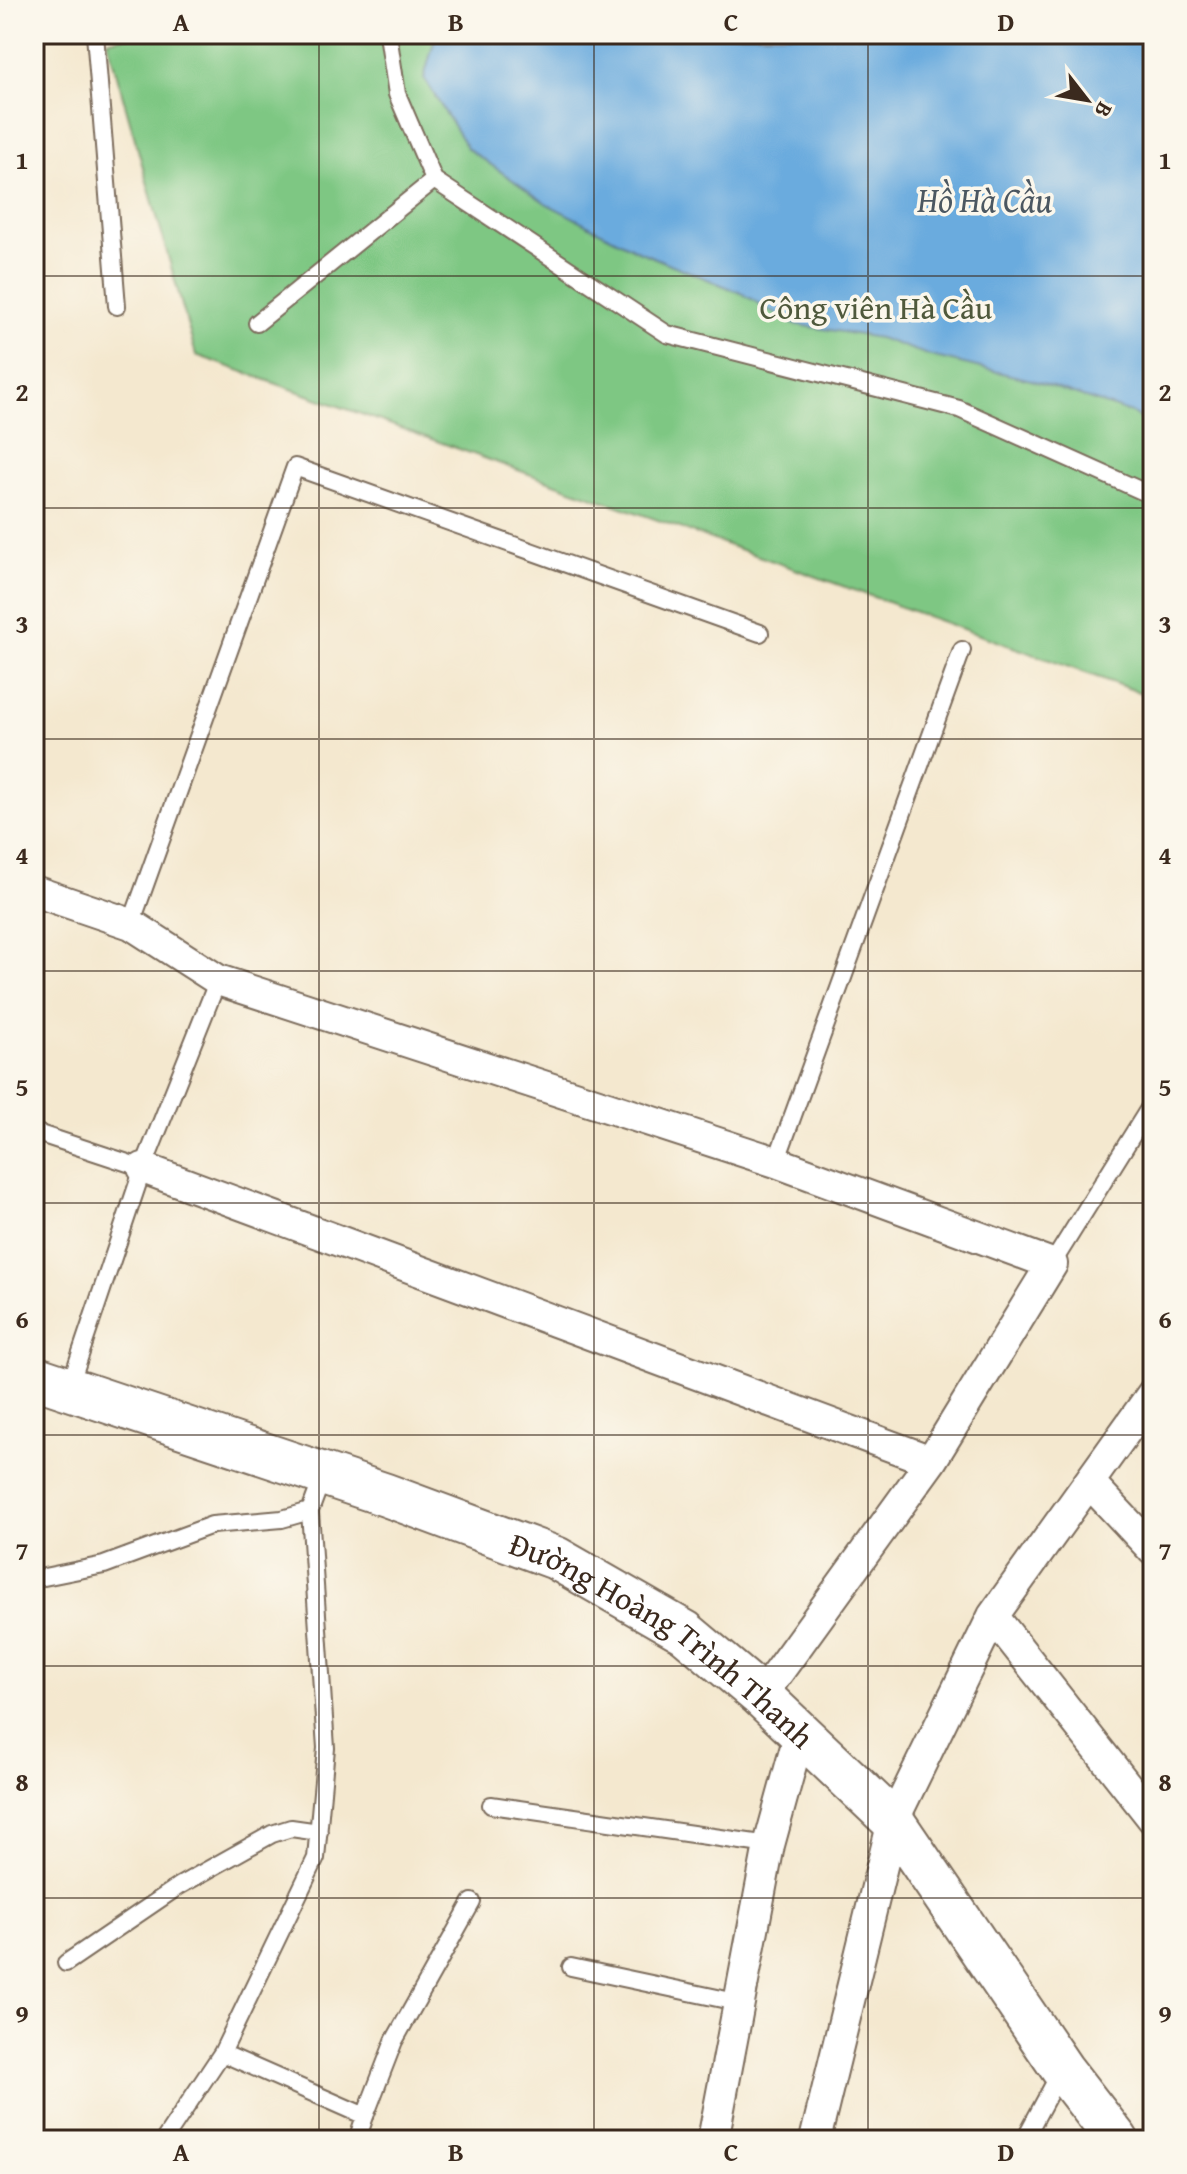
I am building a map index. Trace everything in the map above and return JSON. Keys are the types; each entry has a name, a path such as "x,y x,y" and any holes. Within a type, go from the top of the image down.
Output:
{"street":[{"path":"34,891 131,924 218,980 776,1162 1052,1264 931,1461 761,1696"},
{"path":"143,1168 931,1461"},
{"name":"Đường Hoàng Trình Thanh","path":"51,1383 317,1492 556,1558 685,1632 761,1696 893,1821 1062,2069 1117,2140"},
{"path":"815,2140 893,1821 993,1616 1153,1393"},
{"path":"1090,1483 1153,1550"},
{"path":"993,1616 1153,1819"},
{"path":"713,2140 769,1845 800,1732"}],"lane":[{"path":"95,34 117,306"},
{"path":"388,34 397,94 434,180 667,334 959,409 1153,496"},
{"path":"257,323 434,180"},
{"path":"131,924 295,467 760,633"},
{"path":"776,1162 962,650"},
{"path":"51,1383 143,1168 218,980"},
{"path":"1052,1264 1153,1102"},
{"path":"34,1132 143,1168"},
{"path":"34,1579 104,1565 212,1525 282,1519 317,1492"},
{"path":"164,2140 222,2053 316,1858 326,1748 317,1492"},
{"path":"491,1805 769,1845"},
{"path":"66,1963 179,1886 272,1834 291,1828 319,1832"},
{"path":"357,2140 394,2041 472,1902"},
{"path":"571,1967 741,2003"},
{"path":"222,2053 365,2116"},
{"path":"1024,2140 1062,2069"}],"green space":[{"name":"Công viên Hà Cầu","path":"143,34 1153,34 1153,697 196,355 107,40"}],"water":[{"name":"Hồ Hà Cầu","path":"436,34 1153,34 1153,426 1131,413 1031,380 931,356 879,338 793,324 739,292 638,251 547,204 467,148 424,78"}]}
